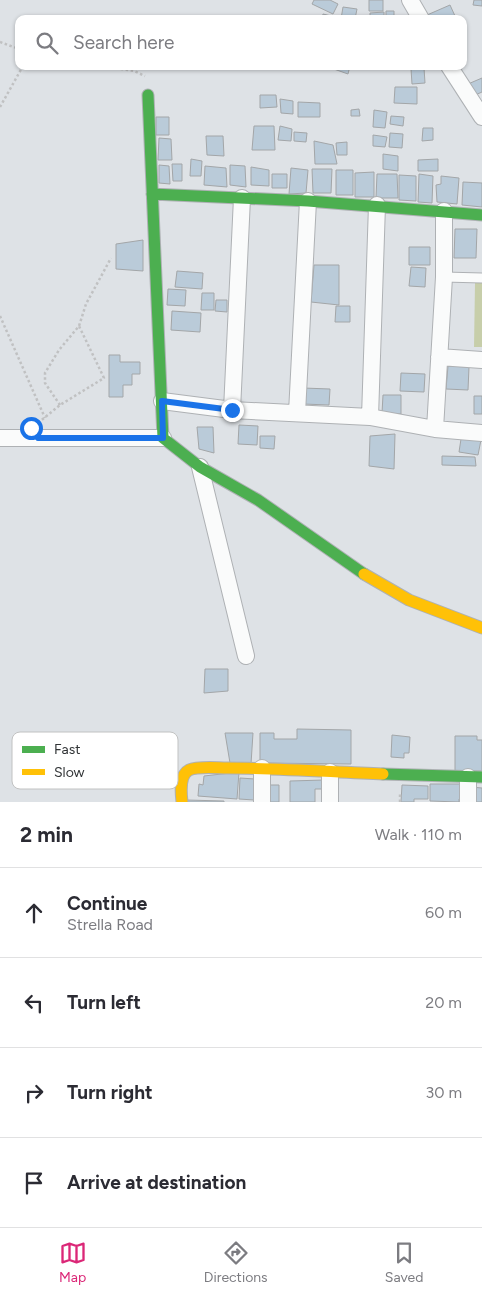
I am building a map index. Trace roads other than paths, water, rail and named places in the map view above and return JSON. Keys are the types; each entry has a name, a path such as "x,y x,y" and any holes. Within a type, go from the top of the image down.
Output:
{"street":[{"path":"410,0 419,15"},
{"path":"453,70 482,116"},
{"path":"148,95 163,438"},
{"path":"152,194 377,205 482,216"},
{"path":"232,410 242,198"},
{"path":"297,413 308,201"},
{"path":"370,417 377,205"},
{"path":"435,429 444,277 444,212"},
{"path":"439,357 482,360"},
{"path":"162,401 232,410 370,417 435,429 482,433"},
{"path":"0,438 163,438 200,466 258,500 373,580 409,600 482,628"},
{"path":"200,466 246,656"},
{"path":"182,802 184,775 189,770 203,768 262,768 475,777 468,802"},
{"path":"262,768 262,802"},
{"path":"330,772 330,802"}],"lane":[{"path":"444,277 482,278"}]}
